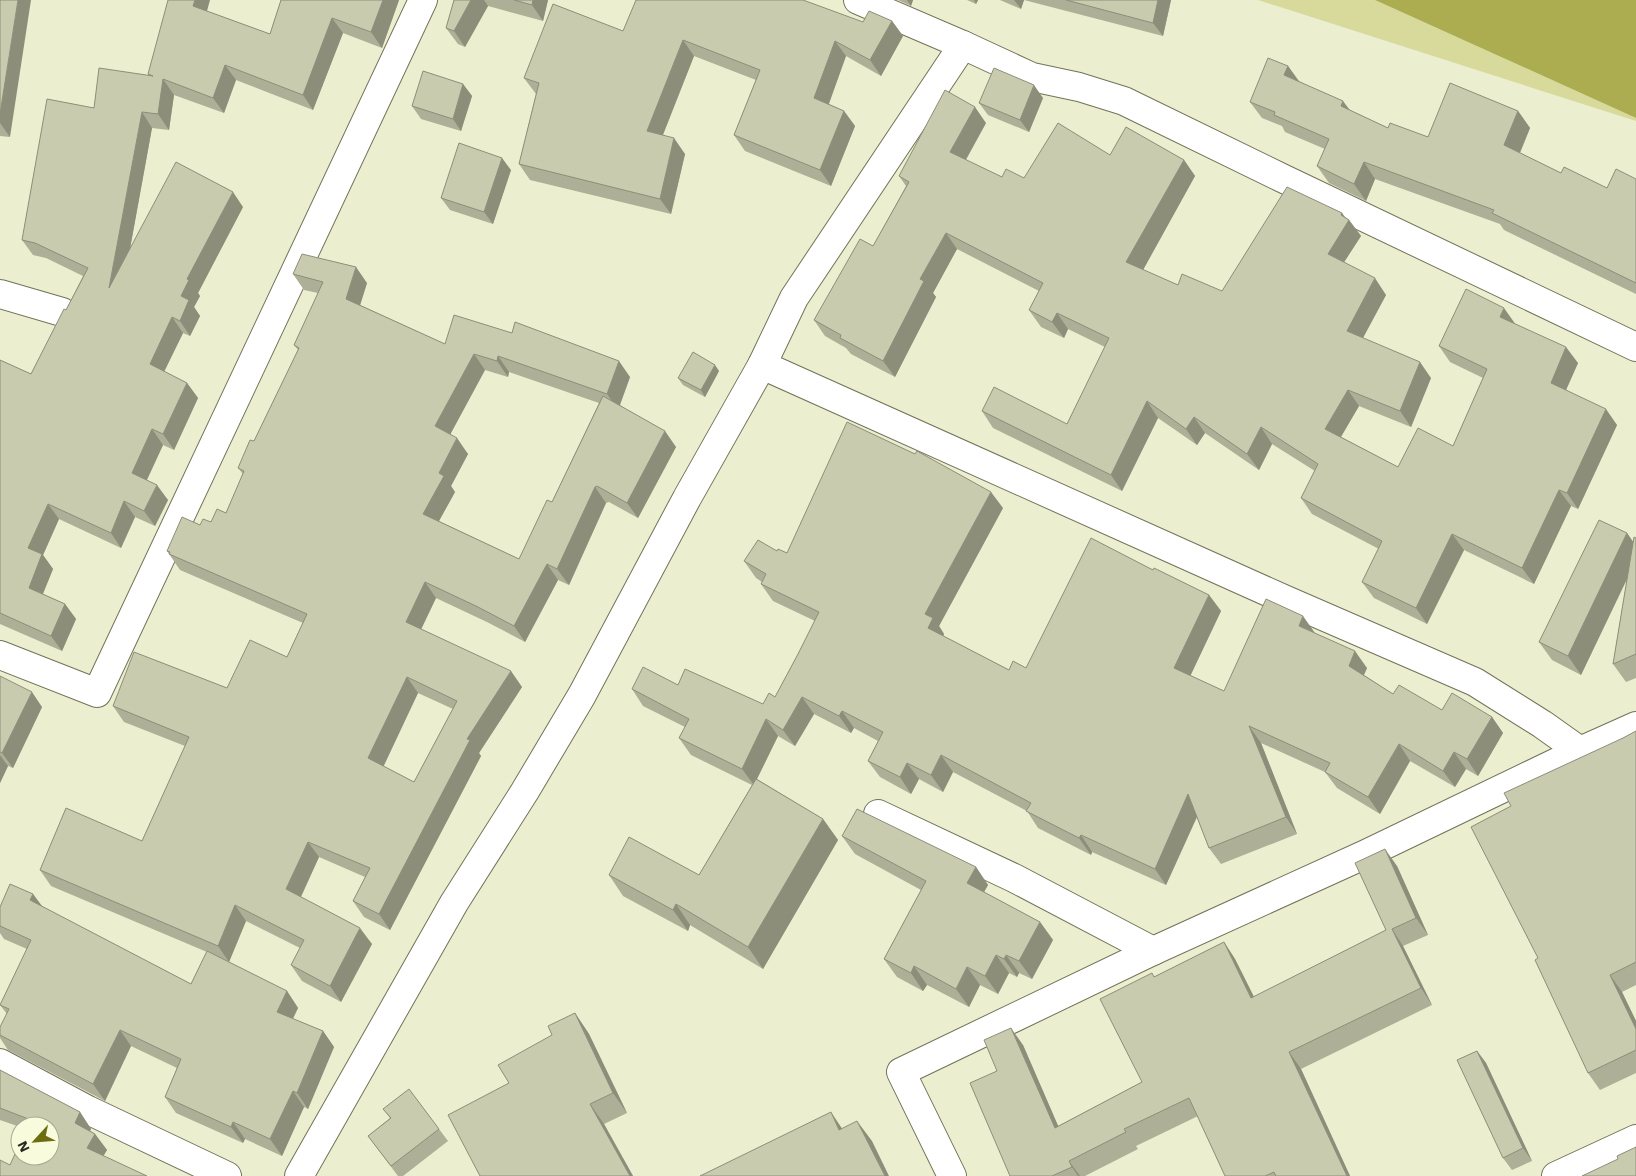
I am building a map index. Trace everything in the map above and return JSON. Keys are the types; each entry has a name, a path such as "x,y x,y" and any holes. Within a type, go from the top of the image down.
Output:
{"street":[{"path":"0,655 97,693 423,0"},
{"path":"858,0 963,45 1032,78 1079,87 1124,101 1636,347"},
{"path":"299,1176 454,903 525,791 582,695 687,498 762,365 794,298 963,45"},
{"path":"0,294 62,312"},
{"path":"762,365 1268,592 1475,682 1542,724 1580,751"},
{"path":"952,1176 901,1072 1153,951 1366,854 1636,726"},
{"path":"878,814 1014,878 1153,951"},
{"path":"0,1062 88,1110 227,1176"},
{"path":"1556,1176 1636,1139"}],"green space":[{"path":"1258,0 1375,0 1636,118 1636,121"}],"shaded area":[{"path":"1375,0 1636,0 1636,118"}],"building":[{"path":"0,0 18,0 0,114"},
{"path":"168,0 195,0 193,6 270,34 281,0 383,0 371,32 332,18 303,95 225,65 213,98 163,79 158,114 142,112 109,288 176,162 233,192 187,279 189,280 181,296 189,300 180,321 172,317 150,364 187,383 163,434 152,429 132,473 157,485 144,511 124,501 111,533 48,504 28,548 42,554 29,588 65,604 51,636 0,613 0,360 31,374 64,309 66,310 88,268 35,243 22,240 47,99 94,108 99,68 153,76 148,74"},
{"path":"454,0 471,0 454,31 446,28"},
{"path":"514,0 533,0 532,5"},
{"path":"636,0 803,0 863,22 869,11 892,21 870,60 835,41 814,98 844,111 820,170 734,135 760,70 683,40 647,131 674,138 660,199 519,164 539,83 524,78 553,4 623,31"},
{"path":"1066,0 1158,0 1153,23"},
{"path":"1268,58 1288,66 1284,75 1343,101 1341,106 1388,128 1390,123 1428,137 1450,83 1518,111 1504,145 1561,173 1564,167 1607,188 1616,169 1636,179 1636,283 1492,213 1494,210 1364,162 1354,184 1317,166 1329,139 1274,115 1275,112 1250,102"},
{"path":"994,68 1034,85 1020,120 979,103"},
{"path":"423,71 463,84 453,119 412,106"},
{"path":"945,90 975,107 950,152 1002,177 1006,169 1024,178 1058,123 1110,155 1126,127 1184,160 1126,262 1178,285 1182,274 1222,291 1287,187 1342,213 1341,215 1349,220 1328,254 1375,278 1347,331 1420,362 1400,411 1348,390 1325,429 1398,467 1418,428 1453,446 1487,369 1439,346 1466,289 1504,308 1500,317 1566,347 1551,383 1606,409 1567,493 1559,490 1522,568 1452,534 1416,608 1362,582 1382,541 1301,498 1318,464 1261,427 1247,454 1194,417 1186,429 1147,401 1111,475 982,411 994,387 1067,424 1109,338 1057,313 1052,322 1029,310 1043,283 946,233 920,279 924,281 883,361 840,338 841,335 814,320 860,239 873,246 909,182 899,176"},
{"path":"459,143 502,158 484,212 441,198"},
{"path":"302,254 356,267 346,299 445,344 454,315 512,333 515,322 619,361 607,394 498,356 497,361 474,354 435,426 457,438 439,473 444,476 423,514 519,559 547,500 552,502 603,396 665,431 627,503 597,486 595,487 557,569 547,564 514,626 425,582 406,622 511,671 467,739 470,740 379,914 353,901 370,868 308,842 286,889 360,928 330,986 291,965 304,940 235,905 218,946 40,870 66,808 142,841 189,737 113,706 134,652 227,688 250,640 287,657 307,614 169,554 170,552 167,551 182,517 200,525 203,519 211,522 217,509 226,513 244,471 238,468 250,440 254,441 299,348 294,345 323,282 293,274","holes":["407,677 457,701 414,782 368,758"]},
{"path":"693,352 715,365 701,390 678,378"},
{"path":"847,422 915,454 917,451 991,492 925,614 933,618 928,628 1009,670 1013,661 1026,668 1091,538 1153,570 1154,568 1209,595 1174,668 1224,691 1266,599 1303,616 1299,626 1355,651 1349,666 1393,694 1399,685 1442,710 1452,693 1492,717 1467,759 1454,752 1443,771 1399,744 1368,797 1325,772 1330,763 1249,726 1286,817 1209,848 1188,794 1155,869 1081,835 1079,838 1026,811 1031,803 941,755 931,775 907,763 900,777 868,761 883,732 842,711 839,716 802,697 783,730 766,719 742,769 679,738 689,719 632,689 643,667 678,685 685,669 763,704 769,693 775,697 819,612 761,584 766,574 744,561 758,540 777,551 778,549 787,553"},
{"path":"1599,520 1627,533 1568,656 1539,642"},
{"path":"1634,537 1636,538 1636,654 1613,664"},
{"path":"0,676 32,692 2,753 0,752"},
{"path":"1636,731 1636,962 1610,975 1636,1029 1636,1050 1588,1073 1535,960 1538,958 1471,827 1511,806 1504,793"},
{"path":"756,779 823,819 748,947 676,904 673,910 609,875 629,837 699,875"},
{"path":"857,809 976,867 967,883 1040,922 1019,961 1006,955 1004,959 996,955 985,976 967,967 956,989 914,966 911,973 884,959 926,881 842,836"},
{"path":"1385,849 1416,918 1392,929 1421,988 1289,1052 1347,1176 1276,1176 1274,1172 1265,1176 1225,1176 1189,1098 1124,1129 1126,1132 1069,1161 1072,1167 1052,1176 1010,1176 970,1083 997,1071 984,1040 1011,1028 1055,1128 1142,1082 1100,999 1152,973 1154,977 1224,942 1251,998 1386,930 1355,863"},
{"path":"10,884 33,894 30,900 191,984 207,951 287,991 277,1012 323,1031 297,1093 293,1091 270,1139 233,1122 231,1127 165,1097 181,1059 120,1030 93,1084 0,1035 0,1027 9,1009 0,1005 31,940 0,926 0,907"},
{"path":"575,1013 613,1093 590,1104 630,1176 480,1176 448,1115 509,1083 498,1065 552,1035 548,1026"},
{"path":"1477,1051 1523,1148 1503,1158 1457,1060"},
{"path":"0,1070 80,1112 75,1123 95,1134 87,1148 147,1176 0,1176 0,1160 10,1166 60,1166 60,1116 21,1116 0,1108"},
{"path":"409,1089 439,1129 391,1166 368,1136 391,1118 383,1109"},
{"path":"831,1112 839,1130 857,1121 885,1176 700,1176"},
{"path":"1636,1147 1636,1176 1582,1176 1618,1159 1617,1156"}]}
